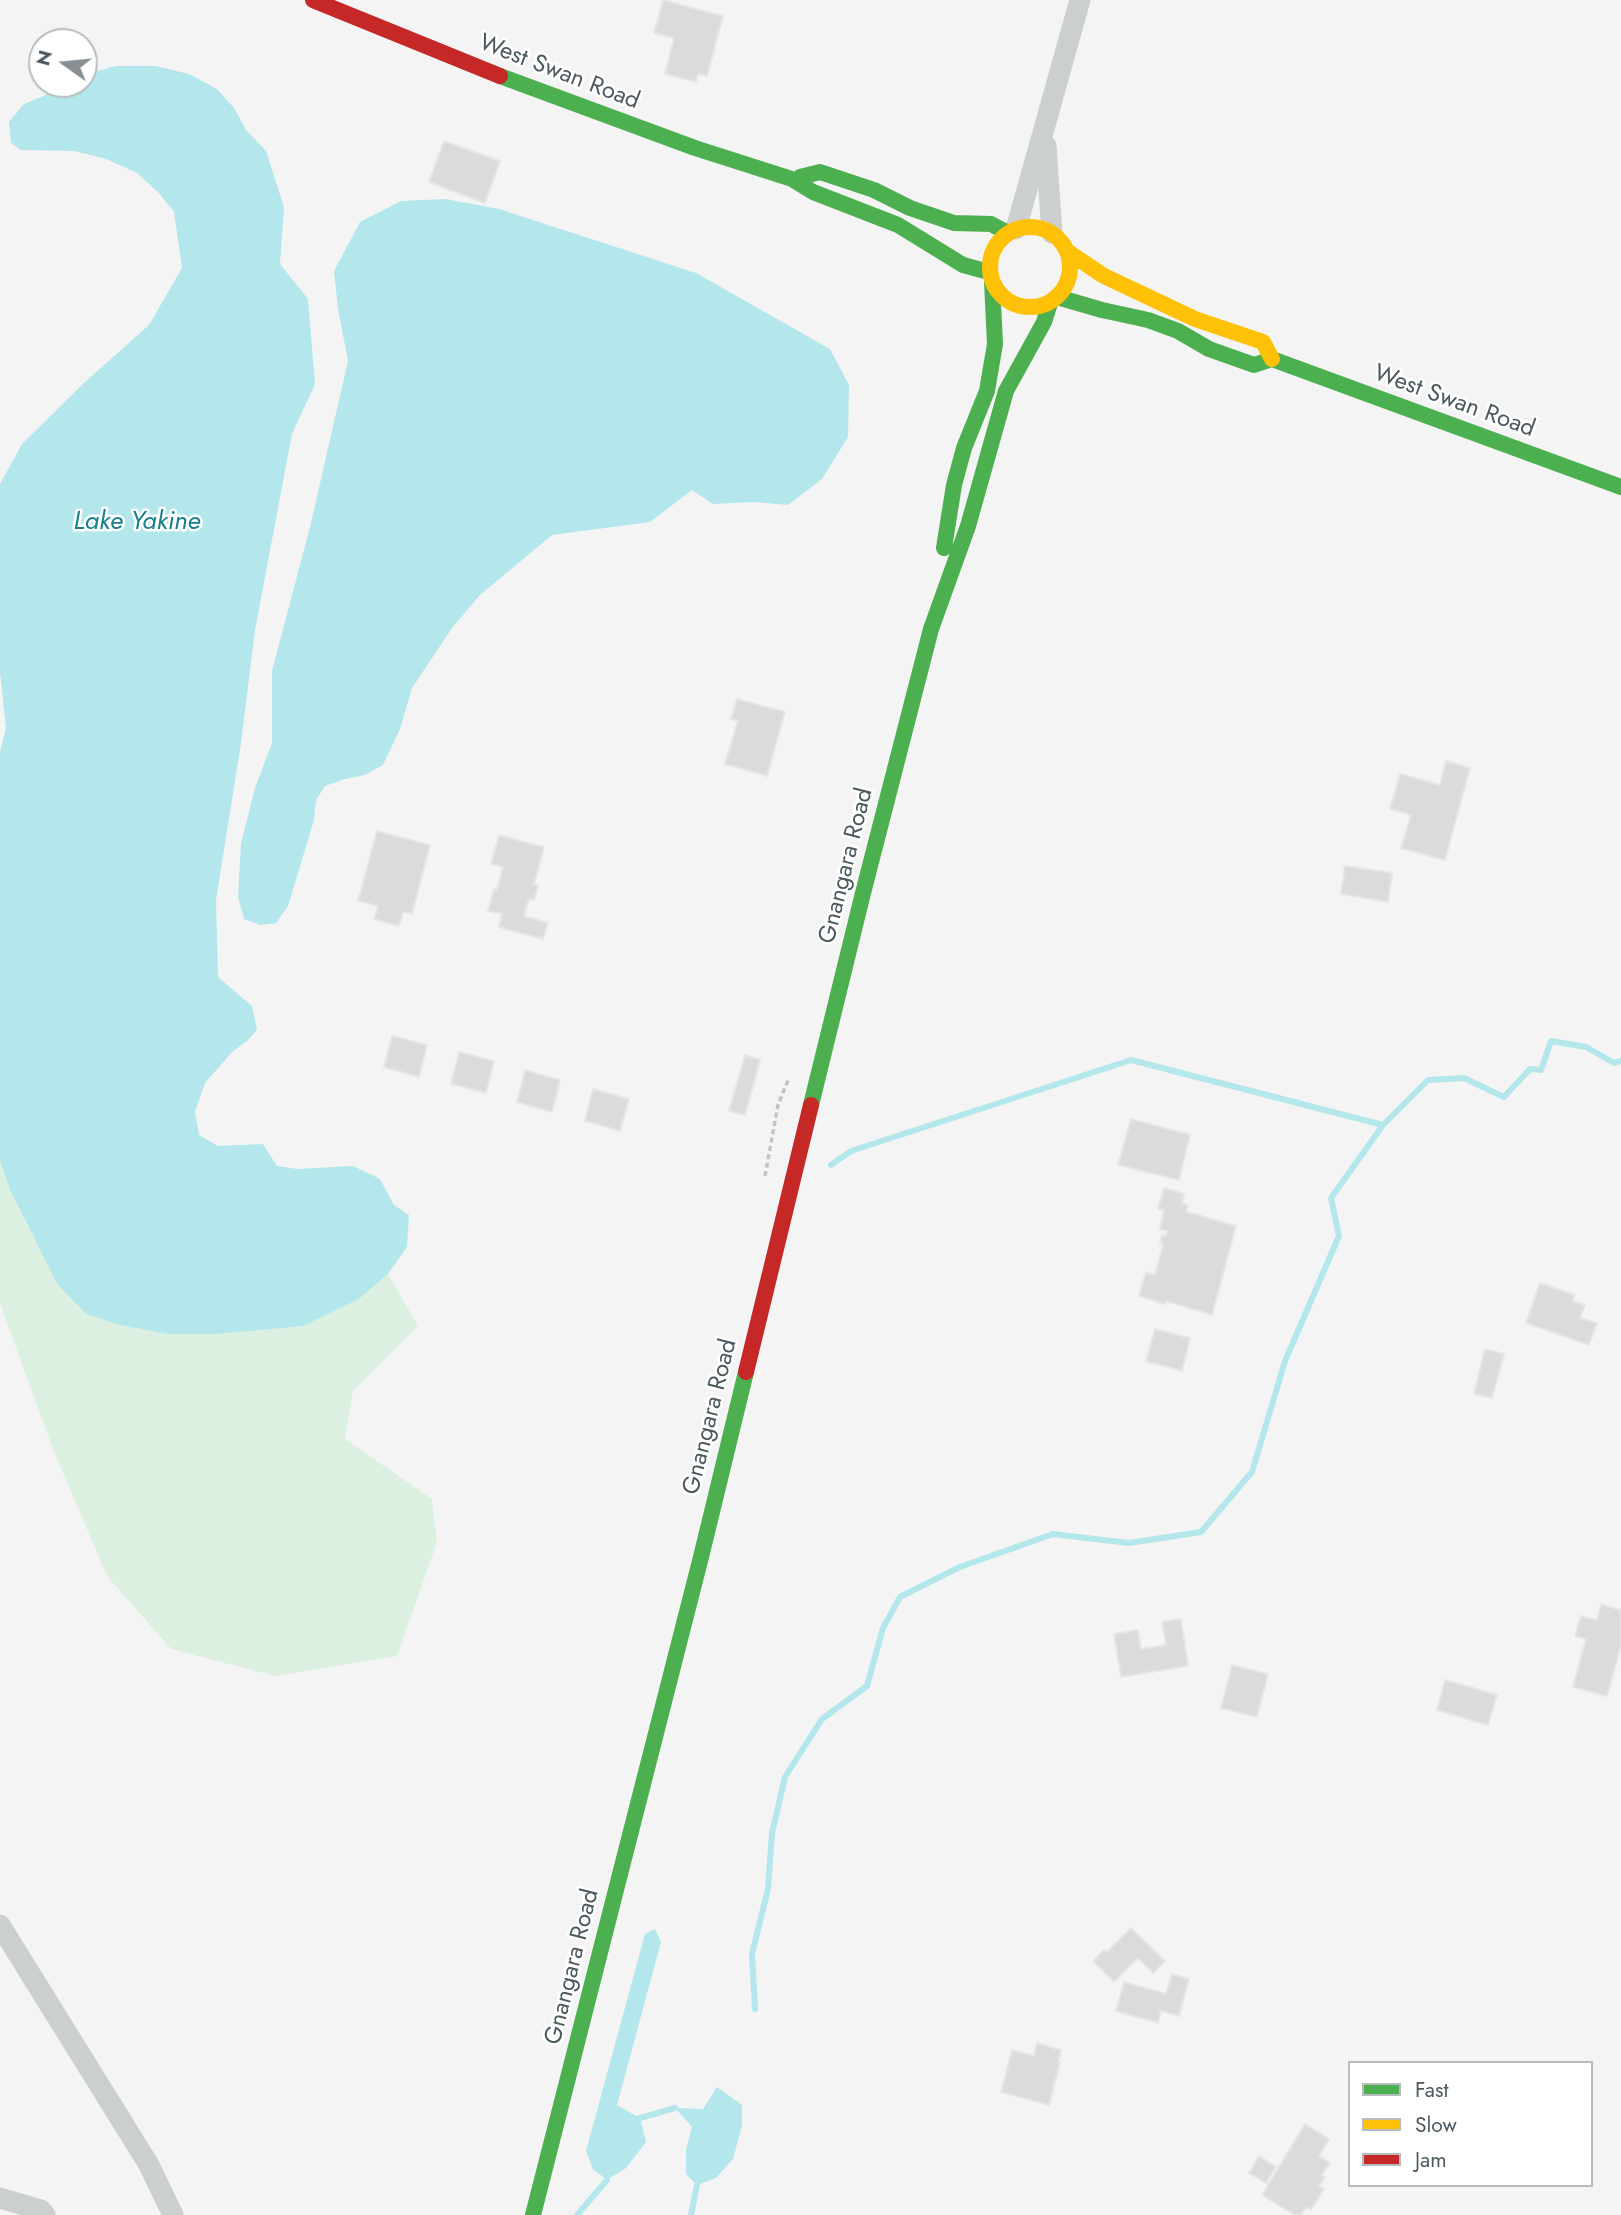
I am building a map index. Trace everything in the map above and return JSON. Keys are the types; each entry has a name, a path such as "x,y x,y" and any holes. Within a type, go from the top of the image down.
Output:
{"main road":[{"name":"West Swan Road","path":"313,0 445,55 598,113 792,179 813,192 898,225 963,265 991,277"},
{"name":"West Swan Road","path":"792,179 820,172 874,190 910,208 954,223 991,225 1012,231"},
{"path":"1028,227 1041,228 1052,233 1068,252 1070,276 1065,288 1054,300 1037,307 1023,307 1010,303 999,294 991,277 990,261 999,240 1012,231 1028,227"},
{"name":"West Swan Road","path":"1068,252 1104,276 1195,319 1263,342 1272,359"},
{"name":"Gnangara Road","path":"931,629 954,485 964,448 989,380 995,344 991,277"},
{"name":"West Swan Road","path":"1054,300 1148,320 1178,331 1209,349 1254,365 1272,359 1621,487"},
{"name":"Gnangara Road","path":"533,2215 701,1557 863,893 931,629 968,526 1006,391 1054,300"}],"street":[{"path":"1012,231 1045,130 1080,0"},
{"path":"1045,130 1052,233"},
{"path":"0,1925 149,2165 173,2215"},
{"path":"0,2198 41,2210 44,2215"}],"green space":[{"path":"0,1161 10,1190 32,1235 86,1314 120,1325 167,1334 216,1334 359,1299 388,1274 418,1326 353,1391 345,1439 432,1499 437,1542 397,1656 275,1676 171,1649 107,1576 54,1452 0,1301"}],"water":[{"name":"Lake Yakine","path":"116,66 156,66 189,74 217,89 234,108 246,130 266,151 284,207 280,264 308,299 315,384 292,434 255,630 241,743 216,900 218,977 252,1006 257,1030 232,1052 205,1083 195,1112 199,1135 218,1146 263,1144 277,1166 298,1169 353,1166 380,1179 394,1205 409,1215 407,1247 388,1274 359,1299 303,1326 216,1334 167,1334 120,1325 86,1314 58,1285 10,1190 0,1161 0,752 6,728 0,672 0,484 22,444 84,383 149,325 182,268 174,212 158,192 137,173 106,159 74,151 21,150 11,143 9,122 24,104 38,98 98,98 98,71"},
{"path":"445,199 499,209 696,273 830,349 849,385 848,437 822,479 788,505 755,502 713,504 692,490 650,522 552,535 480,595 452,628 412,688 400,729 383,765 365,775 325,786 316,800 314,820 288,906 276,923 260,925 244,919 238,897 241,843 255,788 272,743 272,671 310,527 348,361 334,271 360,222 401,201"},
{"path":"655,1929 661,1942 617,2105 640,2118 646,2142 626,2168 607,2180 593,2169 586,2151 645,1934"},
{"path":"717,2087 742,2105 742,2126 733,2159 716,2178 697,2185 686,2174 686,2150 692,2127 675,2108 703,2109"}],"building":[{"path":"663,0 723,16 707,76 698,74 696,82 665,74 674,38 654,33"},
{"path":"444,141 500,161 485,203 429,182"},
{"path":"737,699 785,712 767,776 725,764 738,721 731,719"},
{"path":"1446,761 1470,768 1445,860 1401,848 1411,815 1390,809 1400,774 1440,785"},
{"path":"377,831 430,845 412,914 403,912 399,926 374,919 378,906 358,901"},
{"path":"499,835 544,847 534,884 538,886 534,900 529,899 524,916 548,923 543,939 499,927 502,914 488,911 503,867 491,864"},
{"path":"1345,866 1392,873 1388,902 1341,894"},
{"path":"392,1036 427,1045 419,1077 384,1067"},
{"path":"459,1052 494,1061 486,1093 451,1084"},
{"path":"745,1055 760,1060 745,1115 729,1111"},
{"path":"525,1070 560,1080 552,1112 517,1102"},
{"path":"593,1089 629,1099 620,1131 585,1121"},
{"path":"1131,1119 1190,1135 1179,1180 1118,1165"},
{"path":"1164,1188 1184,1194 1182,1203 1187,1205 1187,1212 1236,1226 1212,1315 1139,1296 1146,1272 1155,1275 1163,1244 1160,1243 1162,1235 1166,1236 1167,1231 1160,1229 1164,1210 1158,1209"},
{"path":"1540,1283 1575,1295 1573,1301 1585,1305 1580,1318 1597,1323 1589,1345 1526,1323"},
{"path":"1155,1329 1190,1338 1182,1371 1146,1361"},
{"path":"1485,1349 1504,1354 1492,1398 1474,1394"},
{"path":"1601,1604 1621,1610 1621,1646 1607,1696 1573,1687 1586,1639 1575,1636 1581,1616 1597,1620"},
{"path":"1181,1619 1188,1666 1121,1677 1114,1634 1138,1630 1141,1649 1166,1645 1162,1622"},
{"path":"1232,1665 1268,1674 1257,1717 1221,1708"},
{"path":"1445,1680 1497,1695 1488,1725 1437,1710"},
{"path":"1131,1928 1165,1961 1153,1973 1138,1958 1114,1982 1093,1961 1104,1950 1107,1952"},
{"path":"1172,1974 1189,1979 1179,2016 1161,2011 1158,2023 1116,2011 1124,1982 1166,1994"},
{"path":"1037,2043 1061,2050 1049,2105 1001,2092 1012,2050 1034,2056"},
{"path":"1305,2124 1329,2139 1319,2156 1330,2163 1319,2186 1324,2189 1311,2210 1306,2207 1301,2215 1295,2215 1262,2195"},
{"path":"1259,2156 1276,2167 1266,2183 1249,2173"}],"waterway":[{"path":"755,2009 752,1954 768,1889 772,1833 785,1777 822,1719 867,1686 883,1628 900,1597 960,1567 1053,1534 1129,1543 1201,1532 1252,1472 1285,1361 1339,1236 1331,1198 1383,1125 1428,1080 1464,1078 1504,1097 1530,1069 1541,1070 1551,1041 1586,1047 1614,1063 1621,1061"},
{"path":"831,1165 851,1151 1131,1060 1383,1125"},
{"path":"640,2118 675,2108"},
{"path":"577,2215 607,2180"},
{"path":"691,2215 697,2185"}],"traffic: fast":[{"path":"500,76 695,148 792,179 813,192 898,225 963,265 989,272"},
{"path":"800,177 820,172 874,190 910,208 954,223 991,224 1008,233"},
{"path":"944,548 954,485 964,448 987,391 995,344 992,282"},
{"path":"1057,297 1148,320 1178,331 1209,349 1254,365 1272,359 1621,487"},
{"path":"811,1105 931,629 968,526 1006,391 1044,322 1050,303"},
{"path":"533,2215 746,1372"}],"traffic: slow":[{"path":"1022,227 1038,227 1059,238 1070,259 1070,267 1070,275 1059,296 1038,307 1022,307 1008,301 996,289 990,275 990,259 996,245 1008,233 1022,227"},
{"path":"1068,252 1104,276 1195,319 1263,342 1272,359"}],"traffic: jam":[{"path":"313,0 500,76"},
{"path":"746,1372 811,1105"}]}
